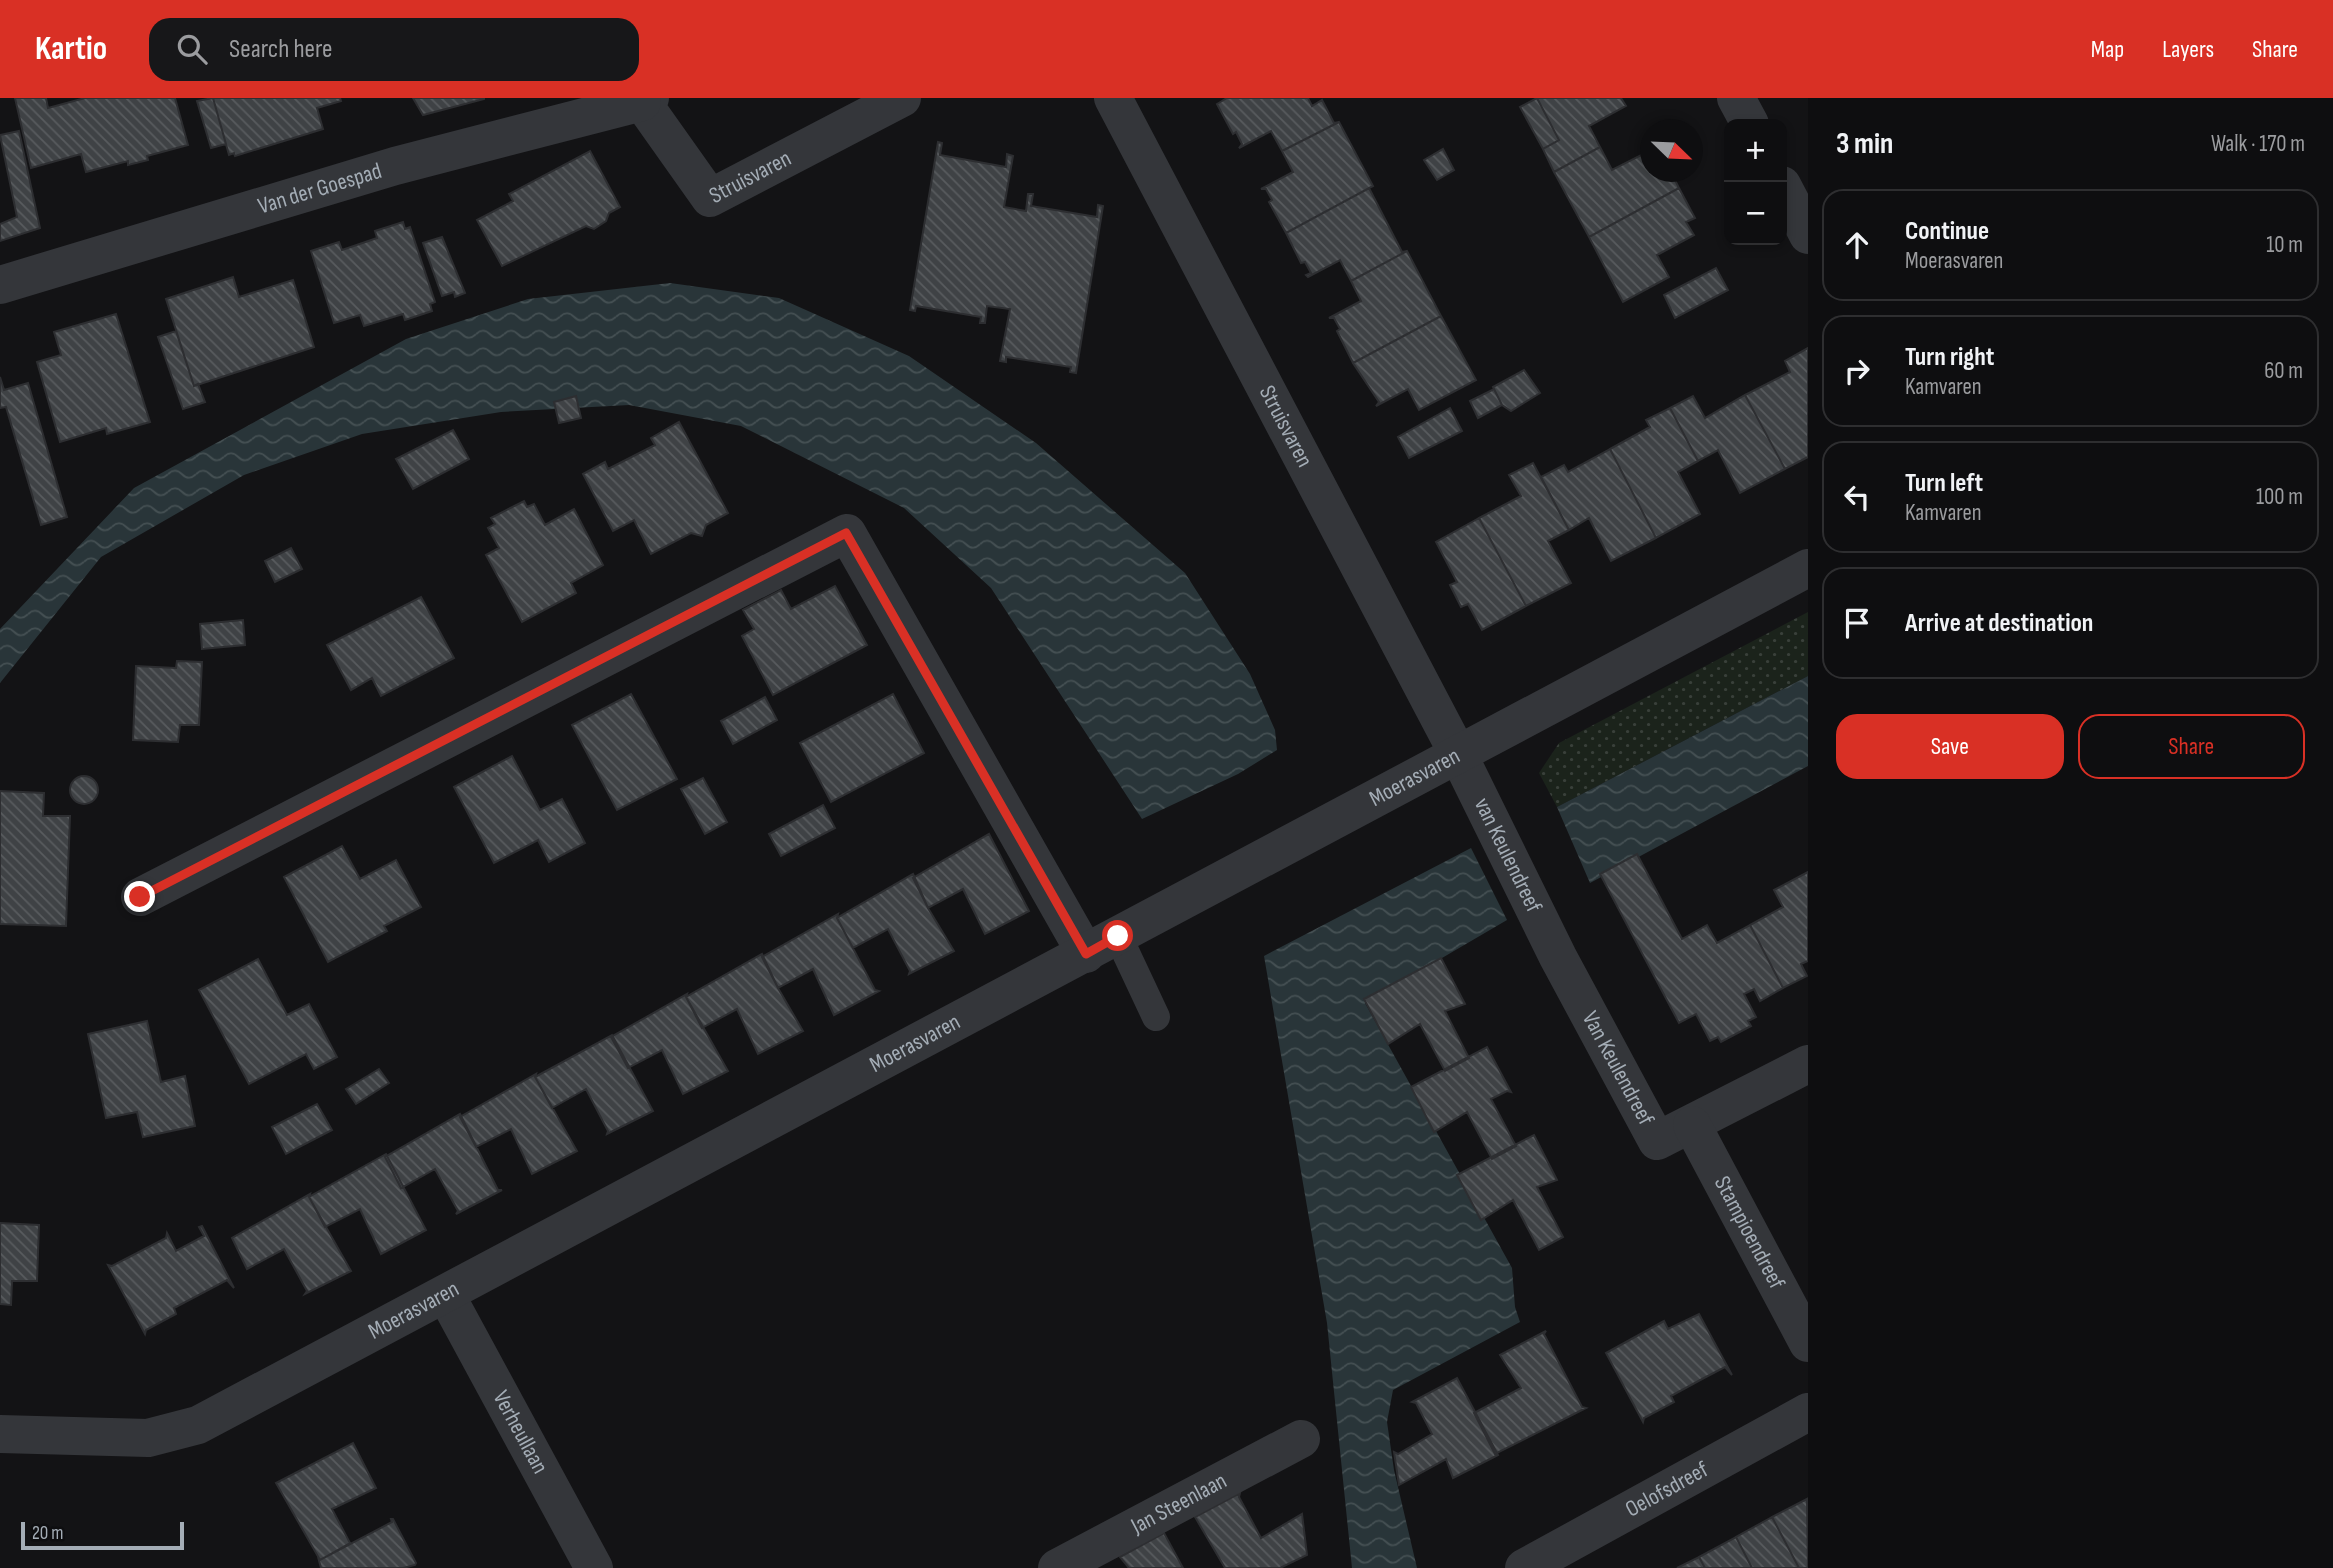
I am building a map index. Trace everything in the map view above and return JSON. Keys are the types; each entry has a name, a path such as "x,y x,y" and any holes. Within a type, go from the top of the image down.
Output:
{"street":[{"name":"Struisvaren","path":"644,99 710,198 902,98"},
{"name":"Struisvaren","path":"1113,98 1458,754"},
{"path":"1736,98 1747,119"},
{"name":"Van der Goespad","path":"0,285 395,166 644,99"},
{"path":"1787,195 1808,235"},
{"path":"140,897 846,533 1086,954"},
{"name":"Moerasvaren","path":"0,1434 148,1438 198,1425 1808,568"},
{"name":"van Keulendreef","path":"1458,754 1558,957"},
{"name":"Van Keulendreef","path":"1558,957 1657,1141 1808,1064"},
{"name":"Stampioendreef","path":"1692,1125 1808,1343"},
{"name":"Verheullaan","path":"446,1295 594,1568"},
{"name":"Oelofsdreef","path":"1524,1568 1808,1412"},
{"name":"Jan Steenlaan","path":"1057,1568 1301,1438"}],"lane":[{"path":"1118,936 1156,1017"}],"shaded area":[{"path":"1808,612 1808,676 1557,807 1539,773 1559,743"}],"water":[{"path":"670,283 779,298 909,356 1036,443 1185,573 1250,674 1275,730 1277,750 1238,774 1142,819 991,588 904,508 741,426 629,405 501,412 362,434 244,475 101,557 0,683 0,629 134,488 406,339 528,299"},
{"path":"1808,676 1808,766 1590,883 1557,807"},
{"path":"1471,848 1507,920 1365,1003 1512,1268 1515,1307 1520,1322 1393,1390 1387,1422 1394,1470 1417,1568 1352,1568 1327,1323 1264,956"}],"building":[{"path":"15,98 46,98 48,108 85,98 175,98 188,145 147,156 148,160 128,165 128,161 86,172 81,154 31,168"},
{"path":"213,98 340,98 341,101 317,108 323,129 235,156 234,153 229,155"},
{"path":"213,98 226,144 211,148 197,101"},
{"path":"413,98 484,98 484,99 423,115"},
{"path":"1227,98 1308,98 1312,106 1322,100 1334,123 1339,122 1282,151 1271,131 1239,148 1242,144 1236,132 1233,134 1217,104"},
{"path":"1537,98 1621,98 1626,106 1589,126 1600,147 1554,172 1543,149 1559,140"},
{"path":"1537,98 1559,140 1543,149 1520,107"},
{"path":"1339,122 1373,186 1286,233 1269,202 1272,200 1266,189 1261,189 1293,172 1282,151"},
{"path":"19,131 40,228 0,241 0,224 17,217 0,135"},
{"path":"938,142 942,143 940,155 1006,167 1007,154 1013,156 1004,207 1026,211 1028,194 1033,194 1031,206 1097,217 1098,205 1103,206 1076,373 1070,372 1071,367 1006,357 1006,362 1000,361 1010,309 987,306 985,323 980,323 981,317 916,306 915,311 910,310"},
{"path":"1600,147 1612,170 1640,156 1640,182 1676,182 1679,188 1589,237 1554,172"},
{"path":"1443,149 1454,170 1437,180 1424,160"},
{"path":"590,151 620,207 609,213 606,221 594,229 586,226 502,266 477,220 513,201 509,194"},
{"path":"1369,188 1402,252 1407,251 1351,281 1340,260 1308,277 1306,275 1311,273 1305,262 1301,263 1286,233"},
{"path":"1679,188 1695,218 1686,222 1694,235 1657,255 1669,277 1623,302 1589,237"},
{"path":"403,222 405,229 410,227 435,302 430,304 432,311 405,320 403,314 364,326 360,315 334,323 311,251 339,242 342,250 377,238 375,231"},
{"path":"442,237 465,293 455,297 454,292 442,296 423,243"},
{"path":"1407,251 1441,316 1353,363 1337,331 1340,329 1334,318 1329,318 1361,301 1351,281"},
{"path":"1716,268 1728,290 1675,318 1664,295"},
{"path":"233,277 239,297 293,280 314,347 194,386 166,299"},
{"path":"116,314 150,422 107,434 106,428 60,442 37,362 61,355 54,332"},
{"path":"1441,316 1476,380 1419,410 1408,389 1376,406 1379,402 1353,363"},
{"path":"176,331 194,386 198,384 205,402 183,409 158,337"},
{"path":"1808,348 1808,457 1785,469 1745,395 1790,372 1785,361"},
{"path":"1524,370 1540,393 1511,411 1502,405 1493,387"},
{"path":"0,377 4,390 28,383 67,517 41,525 6,407 0,408"},
{"path":"1494,389 1502,405 1478,418 1470,401"},
{"path":"1745,395 1785,469 1740,493 1718,450 1698,461 1670,408 1693,396 1705,418"},
{"path":"576,396 581,418 559,423 554,402"},
{"path":"1450,408 1462,431 1409,458 1398,437"},
{"path":"1670,408 1698,461 1678,472 1700,514 1656,538 1610,449 1650,427 1646,420"},
{"path":"679,422 728,513 706,525 702,536 691,533 651,554 634,520 613,531 583,474 605,462 608,469 655,445 651,438"},
{"path":"453,430 469,459 413,489 396,459"},
{"path":"1610,449 1656,538 1611,561 1589,518 1569,530 1541,477 1564,465 1568,472"},
{"path":"1533,463 1569,530 1548,541 1571,583 1526,606 1479,518 1521,496 1509,475"},
{"path":"524,501 527,507 534,504 545,525 574,509 603,565 571,583 576,593 522,622 486,555 499,548 488,528 495,524 491,518"},
{"path":"1479,518 1526,606 1482,630 1468,604 1461,607 1450,585 1457,582 1436,542"},
{"path":"291,548 302,569 275,582 265,561"},
{"path":"835,586 867,645 773,695 742,636 754,629 743,610 781,590 791,609"},
{"path":"421,597 454,658 381,696 372,678 351,690 327,645"},
{"path":"243,620 245,645 202,649 200,624"},
{"path":"177,661 202,662 199,725 180,725 178,742 133,740 136,666 176,668"},
{"path":"631,694 677,779 617,810 572,725"},
{"path":"893,694 924,753 831,802 800,743"},
{"path":"765,697 777,720 733,744 721,721"},
{"path":"512,756 540,810 562,799 585,843 549,862 538,840 494,863 454,787"},
{"path":"84,776 94,780 98,790 94,800 84,804 74,800 70,790 74,780"},
{"path":"703,778 727,822 705,834 681,789"},
{"path":"0,791 44,793 43,816 70,816 66,926 0,924"},
{"path":"823,805 835,828 781,856 769,834"},
{"path":"989,834 1029,911 985,934 963,889 928,908 913,878"},
{"path":"342,846 360,879 396,860 421,907 384,926 387,931 328,962 284,877"},
{"path":"1637,854 1682,939 1707,925 1717,943 1750,925 1783,988 1760,1001 1754,989 1744,994 1756,1017 1748,1021 1751,1026 1721,1042 1718,1037 1710,1041 1696,1014 1679,1023 1600,874"},
{"path":"1808,872 1808,961 1801,964 1807,976 1783,988 1750,925 1783,907 1774,890"},
{"path":"913,874 928,908 954,951 909,974 910,971 888,929 853,948 837,918"},
{"path":"838,914 837,918 875,990 879,991 834,1015 813,969 778,988 762,957"},
{"path":"762,954 803,1031 758,1054 737,1009 702,1028 686,997"},
{"path":"1441,958 1465,1004 1445,1011 1469,1058 1445,1071 1420,1024 1388,1044 1364,999"},
{"path":"258,959 287,1015 309,1004 337,1057 314,1069 306,1054 249,1084 199,990"},
{"path":"687,994 686,997 728,1071 683,1094 662,1050 628,1068 611,1037"},
{"path":"147,1021 161,1082 185,1076 195,1126 143,1137 137,1112 106,1118 88,1034"},
{"path":"612,1035 653,1111 607,1134 608,1131 586,1089 552,1108 535,1077"},
{"path":"1487,1047 1511,1092 1507,1091 1491,1099 1516,1146 1492,1159 1467,1112 1434,1132 1411,1087"},
{"path":"379,1069 389,1083 356,1104 346,1089"},
{"path":"536,1074 535,1077 577,1151 532,1174 511,1129 476,1147 460,1117"},
{"path":"317,1104 332,1130 286,1154 272,1127"},
{"path":"460,1114 498,1190 502,1190 456,1214 458,1211 435,1169 401,1188 385,1157"},
{"path":"1534,1135 1557,1180 1537,1187 1563,1237 1539,1250 1513,1200 1481,1220 1457,1175"},
{"path":"386,1154 426,1230 381,1254 360,1209 325,1227 309,1197"},
{"path":"310,1194 309,1197 351,1271 305,1294 307,1291 284,1249 247,1269 232,1238"},
{"path":"0,1223 39,1225 37,1281 12,1281 11,1305 0,1304"},
{"path":"202,1226 234,1288 227,1280 174,1308 176,1314 146,1330 145,1334 108,1265 112,1266 166,1238 167,1233 176,1251 204,1236 199,1227"},
{"path":"1699,1314 1732,1375 1725,1367 1704,1378 1671,1396 1674,1402 1644,1418 1643,1422 1606,1353 1664,1321 1668,1329"},
{"path":"1546,1331 1544,1334 1582,1407 1586,1408 1495,1454 1474,1413 1521,1388 1500,1355"},
{"path":"1457,1378 1498,1455 1453,1478 1446,1459 1399,1485 1394,1452 1398,1454 1432,1434 1416,1403 1412,1402"},
{"path":"353,1443 376,1488 332,1509 350,1543 320,1560 276,1483"},
{"path":"1240,1493 1239,1497 1261,1538 1302,1514 1307,1555 1280,1568 1225,1568 1195,1517"},
{"path":"1807,1499 1808,1568 1799,1568 1772,1517"},
{"path":"1772,1517 1799,1568 1752,1568 1736,1537"},
{"path":"391,1519 415,1565 403,1568 321,1568 318,1557 320,1560 392,1522"},
{"path":"1164,1533 1183,1568 1129,1568 1120,1557"},
{"path":"1736,1537 1752,1568 1705,1568 1699,1557"},
{"path":"1699,1557 1705,1568 1677,1568"}],"route":[{"path":"140,897 846,533 1086,954 1118,936"}]}
